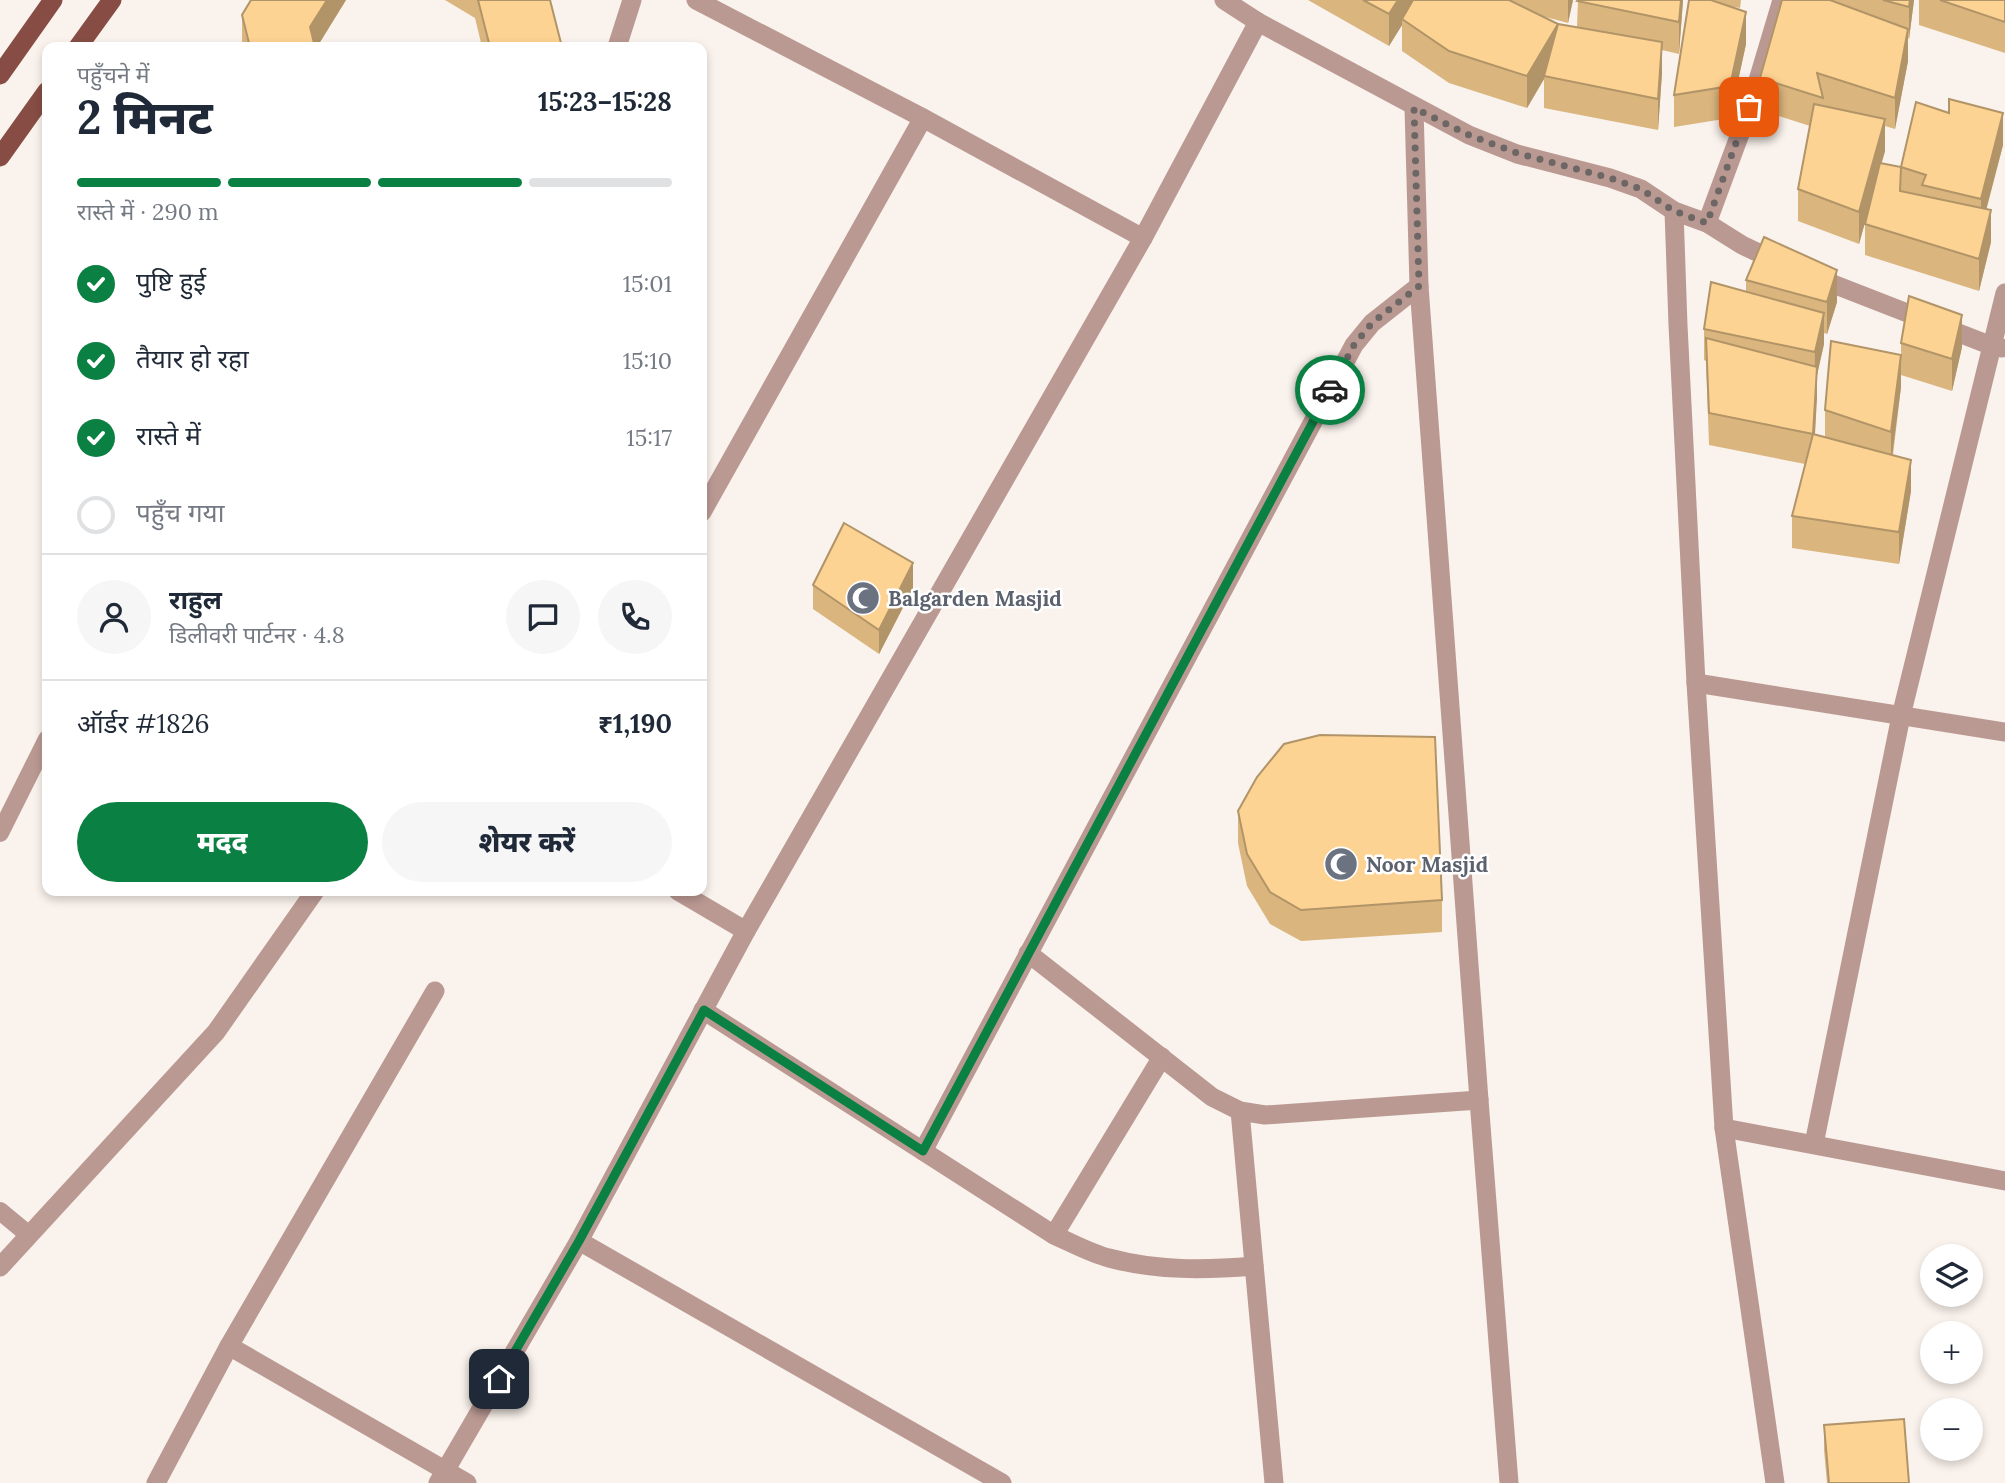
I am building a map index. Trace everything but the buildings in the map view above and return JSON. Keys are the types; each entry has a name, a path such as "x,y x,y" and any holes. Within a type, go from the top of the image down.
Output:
{"main road":[{"path":"0,75 52,0"},
{"path":"82,42 111,0"},
{"path":"0,157 42,98"}],"street":[{"path":"619,42 632,0"},
{"path":"696,0 923,118 1143,238"},
{"path":"1224,0 1258,22 1414,108 1469,135 1517,153 1641,189 1674,211 1707,223 1781,264 1999,347"},
{"path":"1707,223 1749,107 1782,0"},
{"path":"442,1477 579,1241 746,932 1143,238 1258,22"},
{"path":"1414,108 1419,286 1509,1483"},
{"path":"707,503 923,118"},
{"path":"1674,211 1696,683 1724,1128 1774,1483"},
{"path":"923,1151 1354,345 1372,323 1419,286"},
{"path":"1814,1144 1901,716 1999,347 2005,293"},
{"path":"1696,683 2005,732"},
{"path":"0,1267 216,1032 312,896"},
{"path":"686,896 746,932"},
{"path":"1028,953 1212,1097 1240,1111 1265,1115 1479,1100"},
{"path":"156,1483 229,1346 435,991"},
{"path":"704,1010 1054,1235 1107,1258 1156,1268 1208,1270 1254,1266"},
{"path":"1054,1235 1161,1057"},
{"path":"1240,1111 1274,1483"},
{"path":"1724,1128 2005,1181"},
{"path":"579,1241 1002,1483"},
{"path":"229,1346 442,1477 467,1483"}],"lane":[{"path":"0,833 42,749"},
{"path":"0,1211 29,1235"}],"way so far":[{"path":"1330,390 1354,345 1372,323 1419,286 1414,108 1469,135 1517,153 1641,189 1674,211 1707,223 1749,107"}],"place":[{"name":"Balgarden Masjid","path":"863,598"},
{"name":"Noor Masjid","path":"1341,864"}],"route":[{"path":"499,1379 579,1241 704,1010 923,1151 1330,390"}]}
